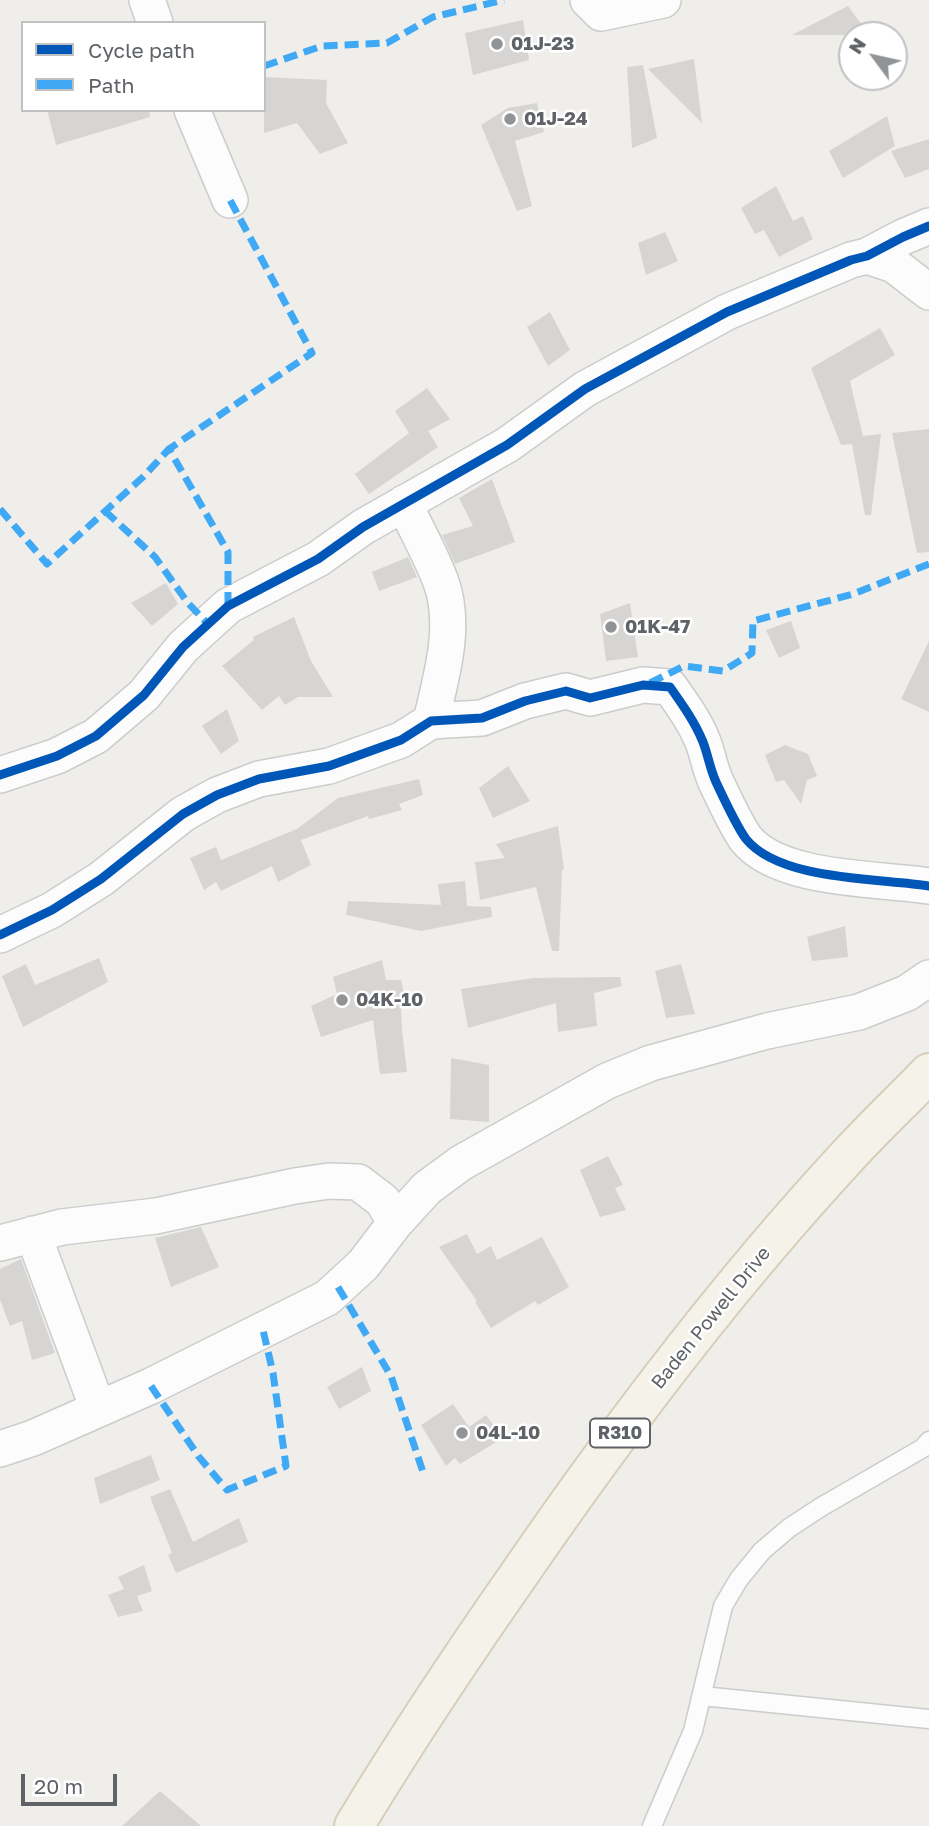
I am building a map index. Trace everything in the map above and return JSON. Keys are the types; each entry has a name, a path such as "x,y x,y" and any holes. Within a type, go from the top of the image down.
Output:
{"main road":[{"name":"Baden Powell Drive","path":"354,1826 472,1642 638,1408 743,1275 844,1160 929,1073"}],"street":[{"path":"147,0 154,21"},
{"path":"589,0 601,13 663,0"},
{"path":"193,112 230,201"},
{"path":"0,775 57,757 96,736 144,695 183,647 228,606 318,559 363,527 507,445 585,389 727,312 851,260 867,256 929,226"},
{"path":"867,256 894,265 929,292"},
{"path":"404,503 442,584 447,618 445,662 431,721"},
{"path":"0,935 52,910 102,879 183,814 217,795 258,779 328,766 401,740 431,721 482,718 525,701 566,691 590,698 643,685 670,687 687,710 702,740 716,781 747,839 768,857 798,868 866,881 929,886"},
{"path":"0,1449 33,1438 150,1386 327,1298 363,1265 395,1223 427,1188 461,1163 607,1081 651,1063 768,1031 859,1012 907,993 929,978"},
{"path":"0,1243 62,1227 156,1216 329,1181 358,1182 383,1201 395,1223"},
{"path":"33,1234 98,1409"}],"lane":[{"path":"652,1826 693,1731 723,1606 738,1579 762,1551 789,1528 821,1507 927,1449"},
{"path":"702,1696 929,1718"}],"building":[{"path":"848,6 859,21 838,21 838,35 792,35"},
{"name":"01J-23","path":"523,20 529,60 473,75 465,33"},
{"path":"694,59 702,123 648,69"},
{"path":"643,65 657,138 632,148 627,67"},
{"path":"266,77 327,80 326,103 348,143 320,154 297,123 264,133"},
{"path":"537,103 544,132 515,141 532,206 517,211 481,125 508,108"},
{"path":"48,112 149,112 150,117 56,145"},
{"path":"887,116 895,146 843,178 829,151"},
{"path":"929,139 929,169 905,178 891,151"},
{"path":"776,186 793,221 803,216 813,239 779,257 764,230 755,234 741,208"},
{"path":"665,232 678,261 646,275 638,243"},
{"path":"550,312 570,350 548,366 527,327"},
{"path":"880,328 895,355 850,381 863,436 881,434 871,515 865,515 852,444 841,445 811,368"},
{"path":"427,388 450,419 428,431 438,447 369,494 355,474 409,433 395,411"},
{"path":"929,429 929,552 917,553 892,433"},
{"path":"492,479 515,542 455,564 442,535 473,526 459,498"},
{"path":"408,557 417,577 379,591 372,572"},
{"path":"166,583 178,604 152,626 131,603"},
{"name":"01K-47","path":"630,603 638,657 606,661 600,614"},
{"path":"294,617 311,661 333,697 298,697 285,705 279,696 262,710 222,666 254,640 253,637"},
{"path":"791,621 800,648 779,658 766,630"},
{"path":"929,641 929,712 901,699"},
{"path":"227,709 239,741 221,754 202,726"},
{"path":"785,745 808,754 817,776 807,780 801,804 784,780 776,782 765,755"},
{"path":"508,766 530,801 493,818 479,788"},
{"path":"419,779 423,795 399,804 402,810 369,819 368,816 301,840 311,865 278,882 272,866 221,891 216,882 204,890 190,858 216,847 221,860 297,829 338,798"},
{"path":"558,826 564,869 559,951 552,951 536,887 480,900 475,862 505,858 496,844"},
{"path":"465,881 467,906 491,907 492,917 421,931 346,915 348,901 441,905 438,884"},
{"path":"845,926 848,957 812,961 807,937"},
{"path":"99,958 108,982 23,1027 2,976 26,964 35,985"},
{"path":"382,960 386,980 401,980 407,1006 401,1007 407,1072 380,1074 373,1020 321,1037 311,1006 337,994 333,977"},
{"path":"681,964 695,1014 666,1018 655,971"},
{"path":"620,977 622,986 594,993 597,1026 558,1032 556,1003 468,1028 461,989 533,978"},
{"path":"451,1058 489,1065 489,1122 450,1119"},
{"path":"608,1156 623,1185 615,1188 626,1210 600,1217 580,1170"},
{"path":"201,1227 219,1267 171,1287 155,1238"},
{"path":"467,1234 477,1254 491,1246 497,1260 542,1237 569,1287 538,1305 535,1301 491,1328 475,1302 477,1301 439,1247"},
{"path":"21,1259 55,1353 32,1360 22,1321 10,1326 0,1300 0,1269"},
{"path":"362,1367 371,1391 339,1409 327,1387"},
{"name":"04L-10","path":"453,1404 469,1427 486,1415 503,1438 460,1464 455,1458 446,1466 421,1425"},
{"path":"151,1455 160,1480 100,1504 94,1478"},
{"path":"170,1489 193,1542 239,1518 248,1542 176,1573 168,1555 172,1553 150,1497"},
{"path":"144,1565 152,1591 137,1596 143,1611 118,1617 108,1595 124,1589 118,1577"},
{"path":"160,1791 201,1826 122,1826"}],"marked path":[{"path":"266,65 322,46 387,43 433,17 504,0"},
{"path":"228,606 228,552 169,449 312,353 230,200"},
{"path":"0,509 47,564 143,477 169,449"},
{"path":"105,511 155,557 188,603 208,624"},
{"path":"650,683 684,666 723,671 752,653 753,621 853,594 929,564"},
{"path":"338,1287 391,1376 423,1472"},
{"path":"151,1386 199,1457 227,1490 286,1466 273,1373 263,1330"}],"cycle path":[{"path":"0,775 57,756 96,736 144,695 183,647 228,606 318,559 363,527 507,445 585,389 727,312 851,260 867,256 929,226"},
{"path":"0,935 52,910 101,879 183,814 217,795 259,779 329,766 401,740 431,721 482,718 525,701 566,691 590,698 643,685 670,687 700,735 714,777 738,827 746,839 762,853 782,863 806,870 858,879 929,886"}],"place":[{"name":"01J-23","path":"497,44"},
{"name":"01J-24","path":"510,119"},
{"name":"01K-47","path":"611,627"},
{"name":"04K-10","path":"342,1000"},
{"name":"04L-10","path":"462,1433"}]}
